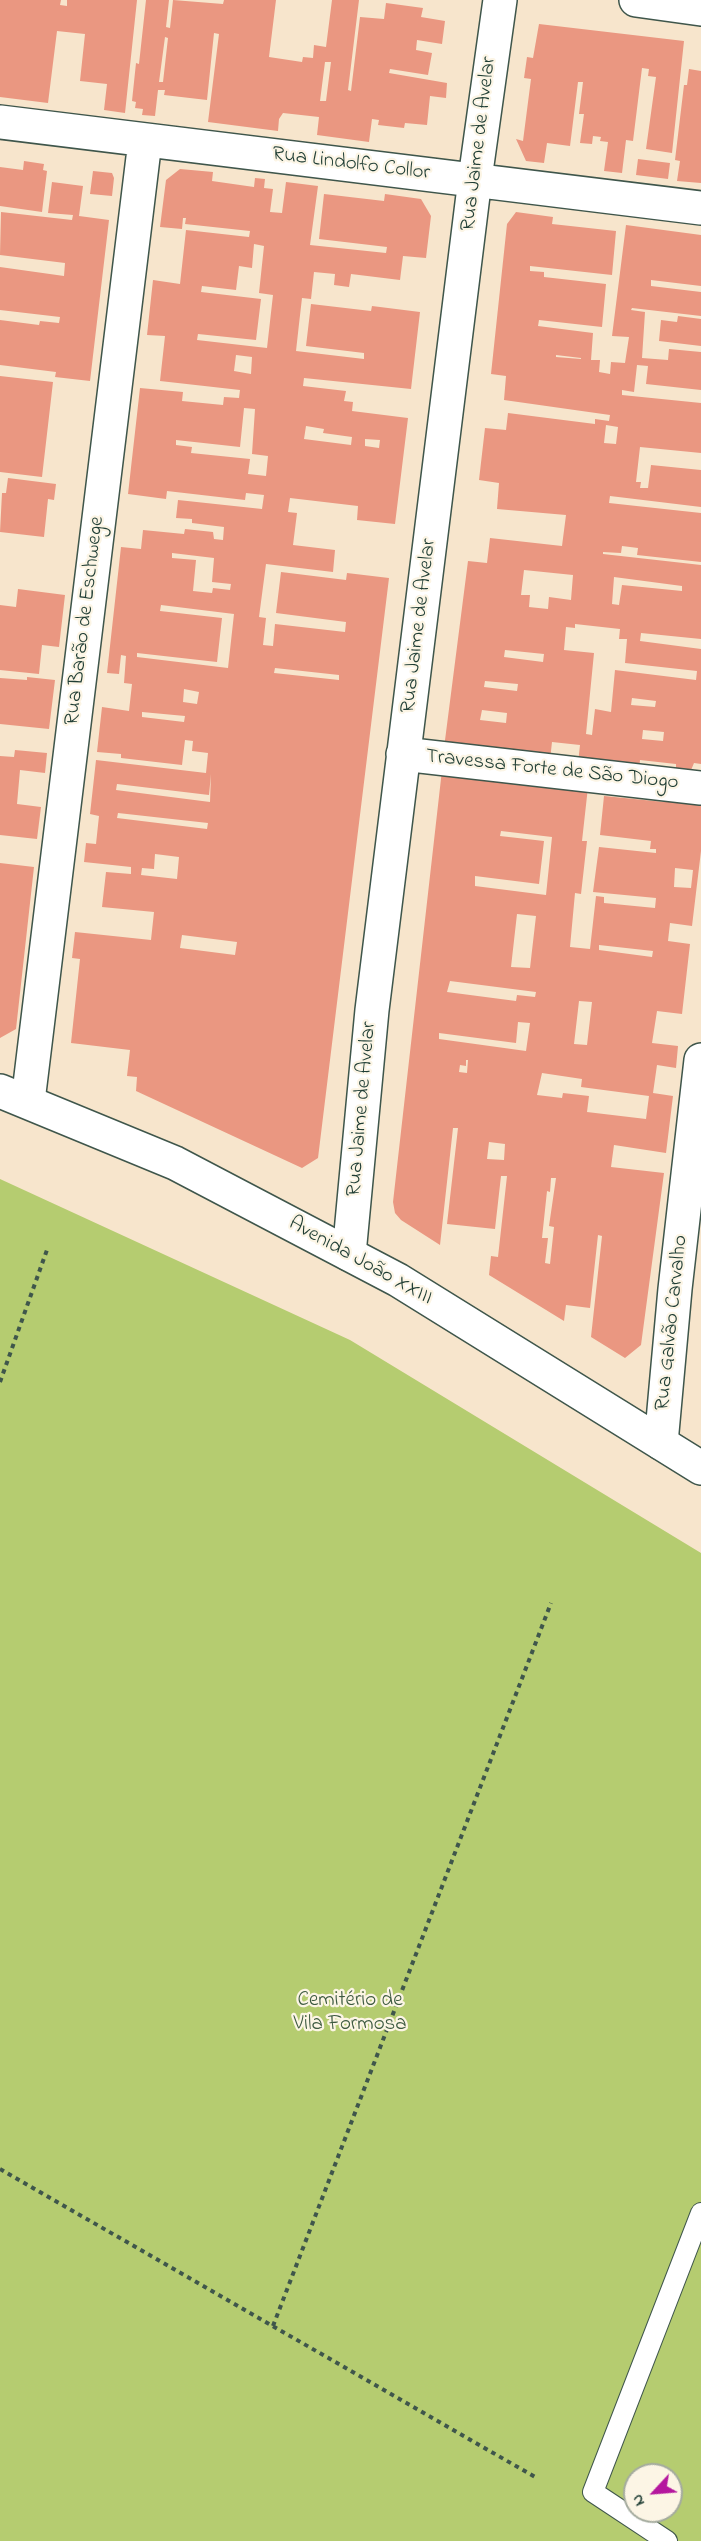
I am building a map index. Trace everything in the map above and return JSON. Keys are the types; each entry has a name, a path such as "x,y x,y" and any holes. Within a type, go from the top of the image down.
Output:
{"street":[{"name":"Rua Jaime de Avelar","path":"349,1254 372,1010 475,179 500,0"},
{"path":"636,0 701,9"},
{"name":"Rua Lindolfo Collor","path":"0,122 701,208"},
{"name":"Rua Barão de Eschwege","path":"14,1096 146,141"},
{"name":"Travessa Forte de São Diogo","path":"403,753 701,788"},
{"name":"Rua Galvão Carvalho","path":"661,1443 675,1289 701,1060"},
{"name":"Avenida João XXIII","path":"14,1096 175,1163 398,1280 701,1468"}],"lane":[{"path":"667,2541 593,2492 701,2213"}],"path":[{"path":"0,1382 48,1247"},
{"path":"273,2326 551,1603"},
{"path":"0,2169 535,2477"}],"green space":[{"name":"Cemitério de Vila Formosa","path":"0,1179 350,1340 701,1553 701,2541 0,2541"}],"building":[{"path":"0,0 61,0 60,5 67,6 67,0 137,0 125,113 104,110 107,84 80,81 85,34 57,31 48,103 0,97"},
{"path":"146,0 169,0 166,27 170,28 173,0 223,4 224,0 276,0 269,57 302,62 303,57 313,58 314,45 326,47 332,0 359,0 348,90 351,91 360,17 384,19 386,3 423,8 421,17 445,21 442,44 417,40 416,50 432,53 428,75 390,69 389,73 447,83 446,98 430,96 427,125 405,123 404,128 378,125 379,120 372,119 369,142 317,135 319,117 283,113 279,119 278,131 208,122 219,34 214,33 207,100 164,95 165,90 158,90 155,116 142,115 143,109 135,108 136,102 132,101 136,63 139,64","holes":["165,37 168,38 163,82 159,82","325,62 331,62 326,101 320,101"]},
{"path":"539,24 684,41 672,153 646,149 656,77 648,76 649,69 642,68 633,141 626,140 622,173 604,171 608,142 600,141 601,137 593,136 592,144 580,143 584,114 579,114 583,82 578,82 570,146 547,143 544,163 526,161 516,139 523,141 531,79 524,78 527,57 533,58"},
{"path":"689,69 701,71 701,183 677,181 680,161 675,160 684,85 687,85"},
{"path":"638,159 670,163 668,179 636,175"},
{"path":"24,161 44,164 43,170 47,171 42,212 0,206 0,167 23,170"},
{"path":"180,169 213,172 212,181 254,187 255,178 265,179 264,188 273,189 270,212 282,213 286,182 318,186 310,245 386,253 387,247 319,239 324,194 384,201 385,194 421,199 431,216 426,258 403,256 400,280 351,274 349,287 334,285 335,274 314,272 311,299 302,298 296,351 364,359 364,353 306,346 311,304 371,311 372,306 420,312 411,389 304,378 303,386 346,391 344,401 353,402 352,411 408,418 395,524 357,520 358,506 290,498 288,512 297,513 293,545 335,550 333,572 266,564 259,617 266,618 263,645 273,646 275,624 345,632 346,622 276,613 281,572 346,580 347,573 389,578 318,1158 302,1168 136,1091 137,1077 127,1076 130,1050 71,1043 80,959 72,958 75,932 151,940 154,912 102,907 106,872 131,874 131,867 84,862 86,843 96,844 99,816 90,814 96,760 206,773 208,753 192,751 193,741 185,740 182,765 121,758 121,754 97,752 102,707 129,711 132,684 124,683 126,656 121,655 119,674 107,673 121,547 141,549 143,530 184,534 185,529 213,532 214,539 223,540 224,527 192,523 192,519 176,518 178,500 262,509 264,495 246,493 245,500 167,491 166,499 128,494 140,388 183,392 182,401 223,405 224,397 239,398 240,390 160,381 165,336 147,335 153,280 180,284 186,230 249,237 250,231 185,224 186,218 183,218 182,229 160,227 166,180","holes":["254,244 264,246 259,293 273,295 267,348 197,340 198,334 256,340 261,299 201,292 202,286 236,290 239,266 252,268","236,355 252,357 251,374 234,371","244,408 255,409 252,454 268,456 266,476 248,474 250,459 191,453 192,447 176,445 176,440 240,447","306,426 324,429 323,433 352,437 351,445 304,439","365,439 380,440 379,448 365,446","172,553 214,558 212,582 231,584 230,590 213,588 212,593 193,591 196,560 172,558","161,605 234,614 228,668 137,657 137,653 217,662 222,618 160,611","275,668 339,675 339,680 274,673","184,689 199,692 197,704 183,702","142,712 185,716 184,722 142,717","211,774 210,802 116,790 117,784 209,795","118,813 208,823 207,829 117,818","155,854 179,857 177,879 141,875 142,868 154,869","182,935 237,942 235,955 180,948"]},
{"path":"93,171 112,173 114,178 112,196 90,194"},
{"path":"52,182 83,186 79,216 109,220 90,381 55,377 56,372 0,365 0,320 39,325 40,321 59,323 60,317 0,310 0,267 64,276 65,263 0,255 1,212 72,220 73,215 48,213"},
{"path":"516,212 553,217 552,224 616,231 612,275 530,266 530,271 544,272 544,277 606,284 602,327 539,320 538,326 593,333 591,360 600,360 599,372 610,374 611,362 625,363 629,337 612,336 626,225 701,235 701,286 651,280 651,286 701,292 701,316 632,308 631,310 645,312 642,358 668,360 669,349 701,352 701,390 646,384 648,366 637,365 634,392 622,390 622,395 701,403 701,453 640,447 636,482 641,482 640,488 648,488 651,465 701,470 701,507 610,496 609,503 701,513 701,562 637,555 638,548 622,546 621,553 603,552 603,554 701,565 701,639 641,633 640,641 701,649 701,764 694,763 689,775 676,774 676,764 640,760 639,770 578,763 580,745 552,742 550,760 444,748 468,561 487,563 490,538 562,546 566,515 497,509 499,483 479,480 485,428 506,430 508,413 595,424 595,419 609,421 610,415 504,400 506,376 491,374 507,224","holes":["556,355 581,358 556,357","606,425 618,427 616,444 604,443","524,570 573,575 571,600 549,597 548,609 529,607 530,595 521,595","614,577 682,586 682,591 622,585 619,605 612,604","575,624 620,629 619,639 627,639 625,663 697,671 696,680 615,670 611,712 595,709 592,735 586,734 594,653 564,650 566,627 575,628","505,650 544,654 543,662 504,657","485,681 518,684 517,691 484,687","632,698 656,701 655,707 631,705","482,710 507,713 506,723 480,720","643,730 664,732 663,741 642,739"]},
{"path":"678,316 701,319 701,346 659,341 661,320 677,322"},
{"path":"0,376 53,382 42,477 0,472"},
{"path":"8,478 56,484 54,500 48,499 44,537 0,532 2,493 6,493"},
{"path":"18,589 65,595 59,647 42,645 39,674 0,670 0,605 16,607"},
{"path":"27,677 55,680 49,729 0,724 0,678 27,680"},
{"path":"15,750 47,753 45,773 20,770 17,804 41,807 37,839 0,835 0,756 14,757"},
{"path":"442,770 588,787 582,841 587,841 581,894 575,893 570,947 590,949 596,896 604,897 604,903 655,908 656,898 593,892 599,847 656,853 656,849 650,849 651,841 600,835 604,796 664,802 664,796 701,800 701,851 692,926 670,923 668,941 690,944 682,1014 657,1011 652,1043 678,1046 676,1068 657,1065 653,1093 673,1096 666,1153 614,1145 611,1167 664,1173 641,1345 625,1358 591,1337 602,1236 598,1235 590,1308 566,1305 564,1321 489,1275 491,1256 498,1257 507,1176 501,1176 495,1229 447,1224 458,1128 453,1128 440,1245 401,1220 395,1213 393,1202","holes":["501,831 552,837 546,895 475,886 475,876 539,884 544,841 500,836","675,868 693,870 691,888 674,887","517,914 536,916 530,968 511,967","599,945 653,951 652,957 599,950","450,981 536,992 535,997 517,995 516,1001 447,992","579,1001 592,1002 587,1045 574,1044","518,1022 530,1023 526,1051 439,1039 439,1033 516,1043","466,1060 468,1060 467,1073 459,1072 460,1065 466,1066","542,1073 582,1079 581,1087 649,1096 646,1119 587,1112 589,1096 563,1093 562,1098 537,1095","489,1142 505,1144 504,1160 487,1159","551,1178 556,1178 549,1226 554,1227 550,1264 545,1263 548,1238 542,1238 547,1191 550,1192"]},
{"path":"0,863 34,867 16,1029 0,1038"}]}
